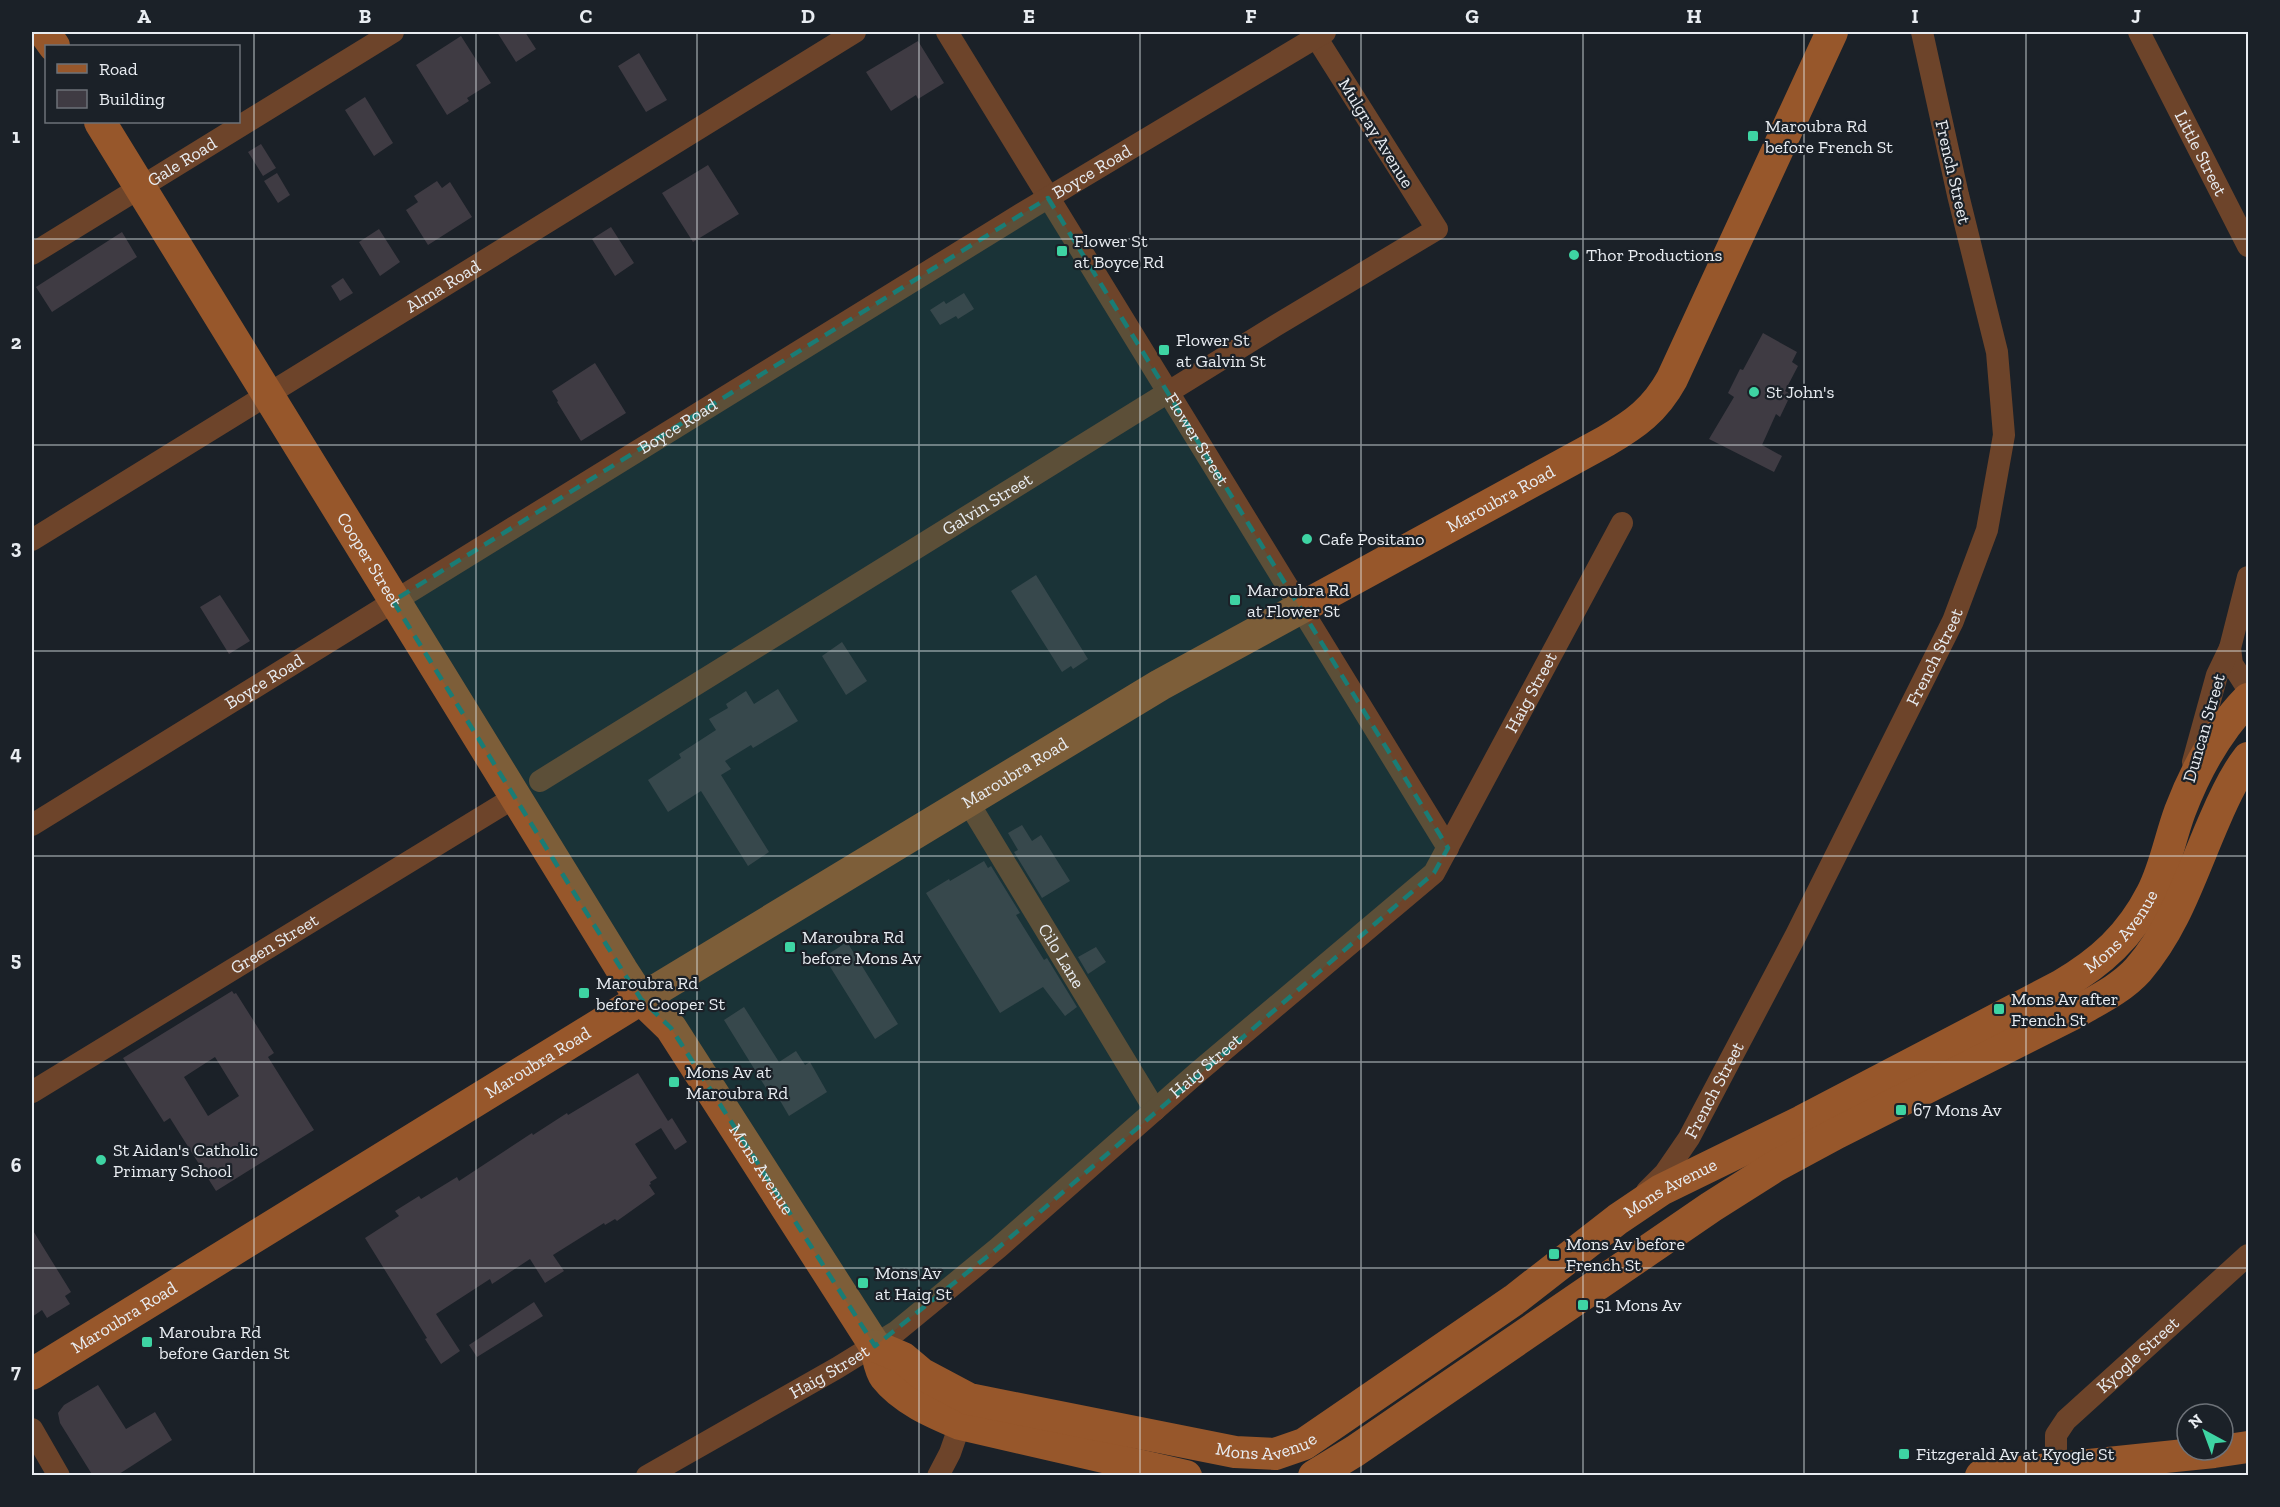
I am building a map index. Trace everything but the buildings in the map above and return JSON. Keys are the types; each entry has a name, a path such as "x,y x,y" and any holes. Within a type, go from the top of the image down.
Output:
{"street":[{"path":"44,32 53,45"},
{"name":"Gale Road","path":"32,254 393,32"},
{"name":"Alma Road","path":"32,540 855,32"},
{"name":"Flower Street","path":"947,32 1448,848"},
{"name":"Maroubra Road","path":"32,1374 641,999 1160,685 1605,441 1646,415 1662,397 1672,380 1832,32"},
{"name":"French Street","path":"1618,1219 1665,1173 1689,1138 1901,728 1953,621 1987,530 2004,435 1997,352 1958,195 1922,32"},
{"name":"Little Street","path":"2139,32 2248,246"},
{"name":"Boyce Road","path":"32,825 1048,198 1321,34"},
{"name":"Mulgray Avenue","path":"1321,34 1437,229"},
{"name":"Cooper Street","path":"101,123 393,601 528,789 641,999"},
{"name":"Galvin Street","path":"528,789 1168,392 1437,229"},
{"name":"Haig Street","path":"647,1476 897,1331 998,1248 1155,1110 1434,873 1622,523"},
{"name":"Duncan Street","path":"2180,810 2217,675 2230,648 2248,577"},
{"name":"Duncan Street","path":"2230,648 2232,664 2248,689"},
{"name":"Mons Avenue","path":"641,999 671,1028 874,1346 884,1376 928,1410 965,1411 1235,1452 1275,1454 1304,1444 1336,1424 1537,1283 1618,1219 1661,1190 1802,1121 2060,986 2098,962 2130,928 2153,891 2180,810 2214,740 2248,699"},
{"name":"Mons Avenue","path":"1314,1476 1711,1207 1774,1167 2073,1014 2109,993 2137,972 2161,940 2180,904 2224,798 2248,758"},
{"name":"Green Street","path":"32,1092 528,789"},
{"name":"Cilo Lane","path":"968,802 1155,1110"},
{"name":"Kyogle Street","path":"2056,1468 2056,1435 2066,1420 2248,1255"},
{"path":"938,1476 950,1453 965,1411"},
{"name":"Mons Avenue","path":"965,1411 1186,1476"},
{"path":"32,1429 59,1476"},
{"path":"1981,1476 2248,1447"}],"highlighted area":[{"path":"1048,198 1448,848 1434,873 998,1248 875,1346 671,1028 641,999 622,970 393,601"}],"place":[{"name":"Maroubra Rd before French St","path":"1753,136"},
{"name":"Flower St at Boyce Rd","path":"1062,251"},
{"name":"Thor Productions","path":"1574,255"},
{"name":"Flower St at Galvin St","path":"1164,350"},
{"name":"St John's","path":"1754,392"},
{"name":"Cafe Positano","path":"1307,539"},
{"name":"Maroubra Rd at Flower St","path":"1235,600"},
{"name":"Maroubra Rd before Mons Av","path":"790,947"},
{"name":"Maroubra Rd before Cooper St","path":"584,993"},
{"name":"Mons Av after French St","path":"1999,1009"},
{"name":"Mons Av at Maroubra Rd","path":"674,1082"},
{"name":"67 Mons Av","path":"1901,1110"},
{"name":"St Aidan's Catholic Primary School","path":"101,1160"},
{"name":"Mons Av before French St","path":"1554,1254"},
{"name":"Mons Av at Haig St","path":"863,1283"},
{"name":"51 Mons Av","path":"1583,1305"},
{"name":"Maroubra Rd before Garden St","path":"147,1342"},
{"name":"Fitzgerald Av at Kyogle St","path":"1904,1454"}]}
